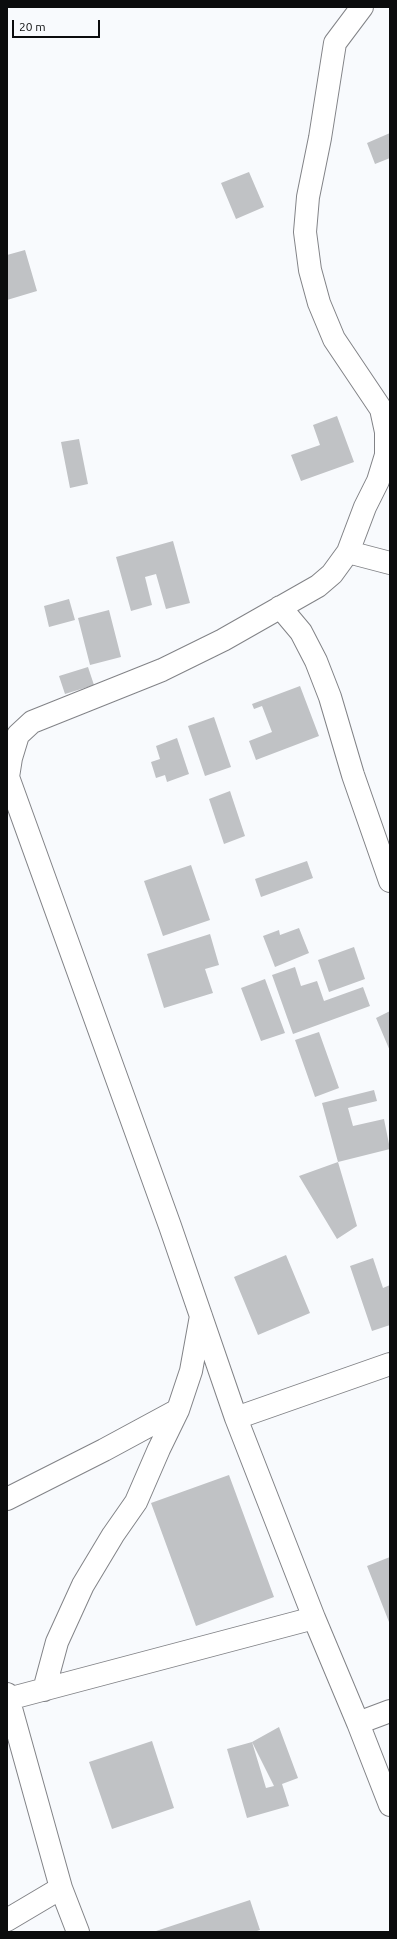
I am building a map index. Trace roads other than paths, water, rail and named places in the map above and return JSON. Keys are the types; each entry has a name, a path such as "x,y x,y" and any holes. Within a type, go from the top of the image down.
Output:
{"street":[{"path":"362,7 335,43 320,138 308,197 305,232 310,270 320,303 334,339 381,408 386,432 386,454 380,474 365,507 348,552 332,574 318,586 223,640 162,670 13,729 8,777 201,1315 236,1418 314,1618 390,1804"},
{"path":"348,552 390,563"},
{"path":"280,607 301,632 316,661 330,697 353,775 390,881"},
{"path":"44,1690 57,1642 83,1584 113,1535 136,1502 178,1410 191,1371 201,1315"},
{"path":"236,1418 390,1364"},
{"path":"7,1499 104,1450 178,1410"},
{"path":"78,1932 61,1888 8,1696 44,1690 314,1618"},
{"path":"358,1723 390,1711"},
{"path":"7,1920 61,1888"}]}
